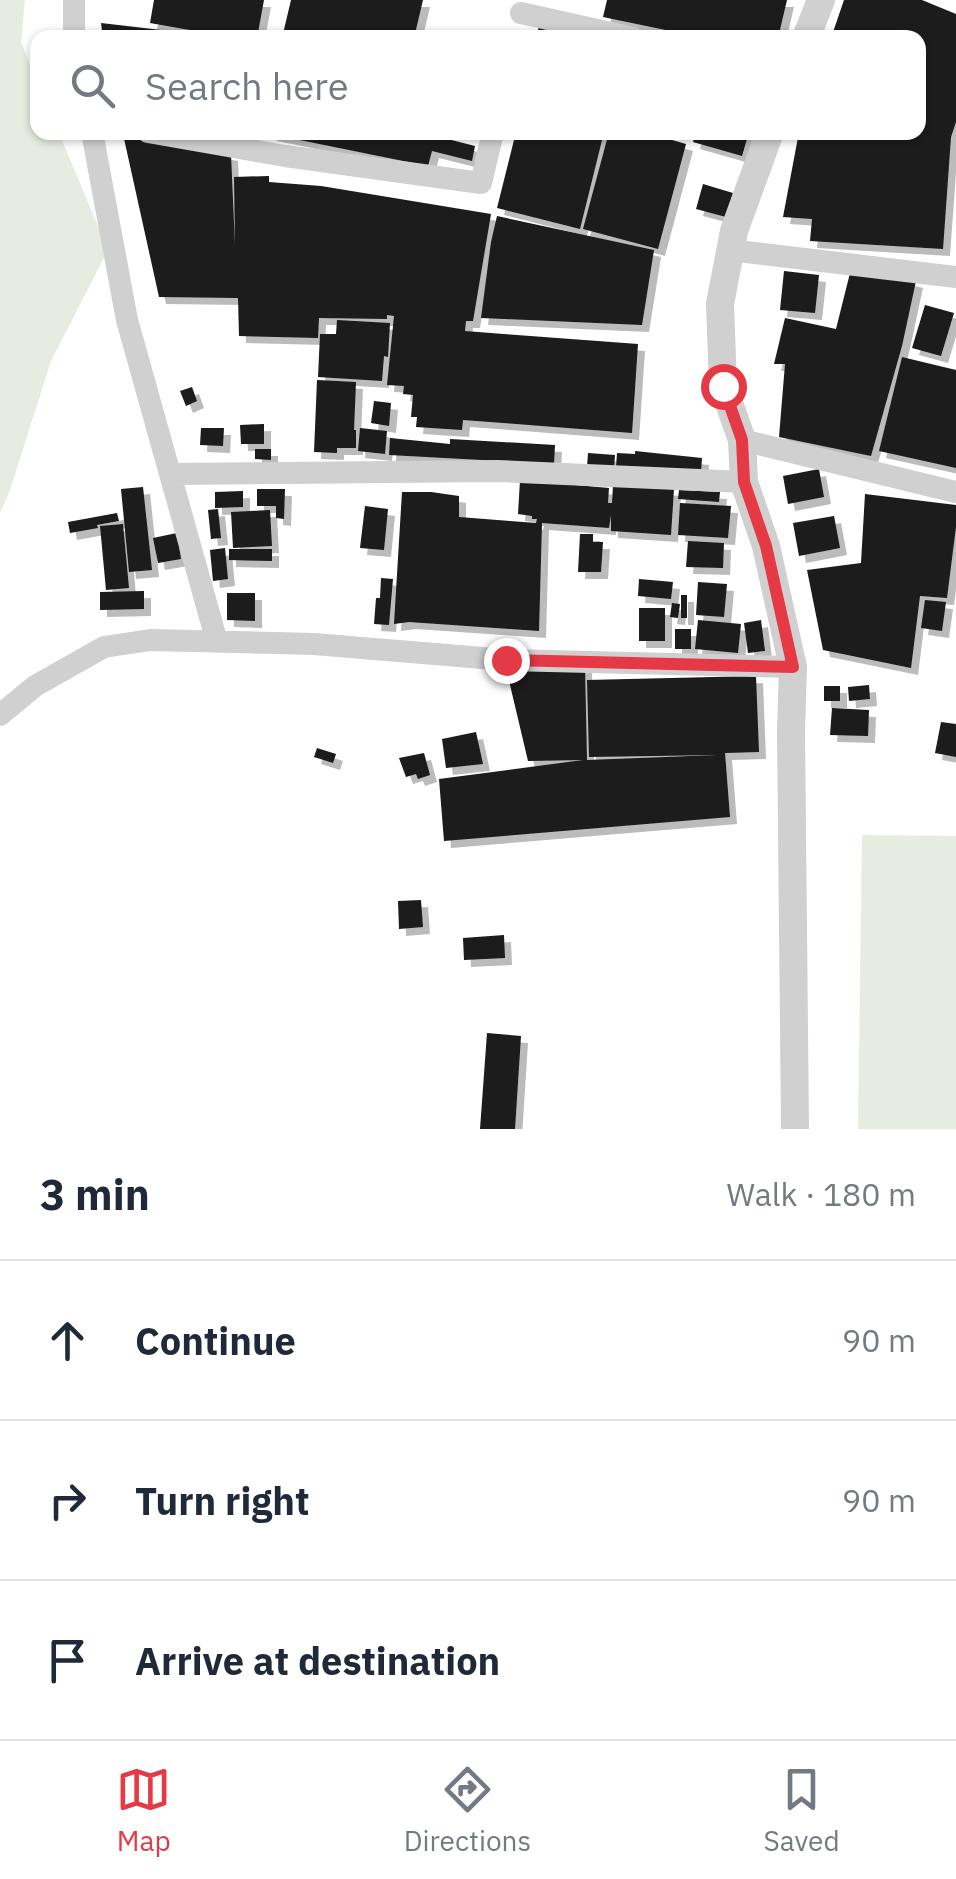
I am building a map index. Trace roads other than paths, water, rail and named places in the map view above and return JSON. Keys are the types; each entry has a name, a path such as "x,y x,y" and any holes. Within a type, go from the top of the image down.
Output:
{"street":[{"path":"74,0 74,30"},
{"path":"809,30 821,0"},
{"path":"522,7 604,30"},
{"path":"93,140 127,320 217,642"},
{"path":"194,140 480,184 491,140"},
{"path":"767,140 734,231 720,304 723,386 742,440 744,482 766,546 793,667 795,1129"},
{"path":"730,250 956,277"},
{"path":"742,440 956,492"},
{"path":"170,474 497,471 744,482"},
{"path":"0,714 35,686 104,647 150,640 314,644 506,660 793,667"}]}
